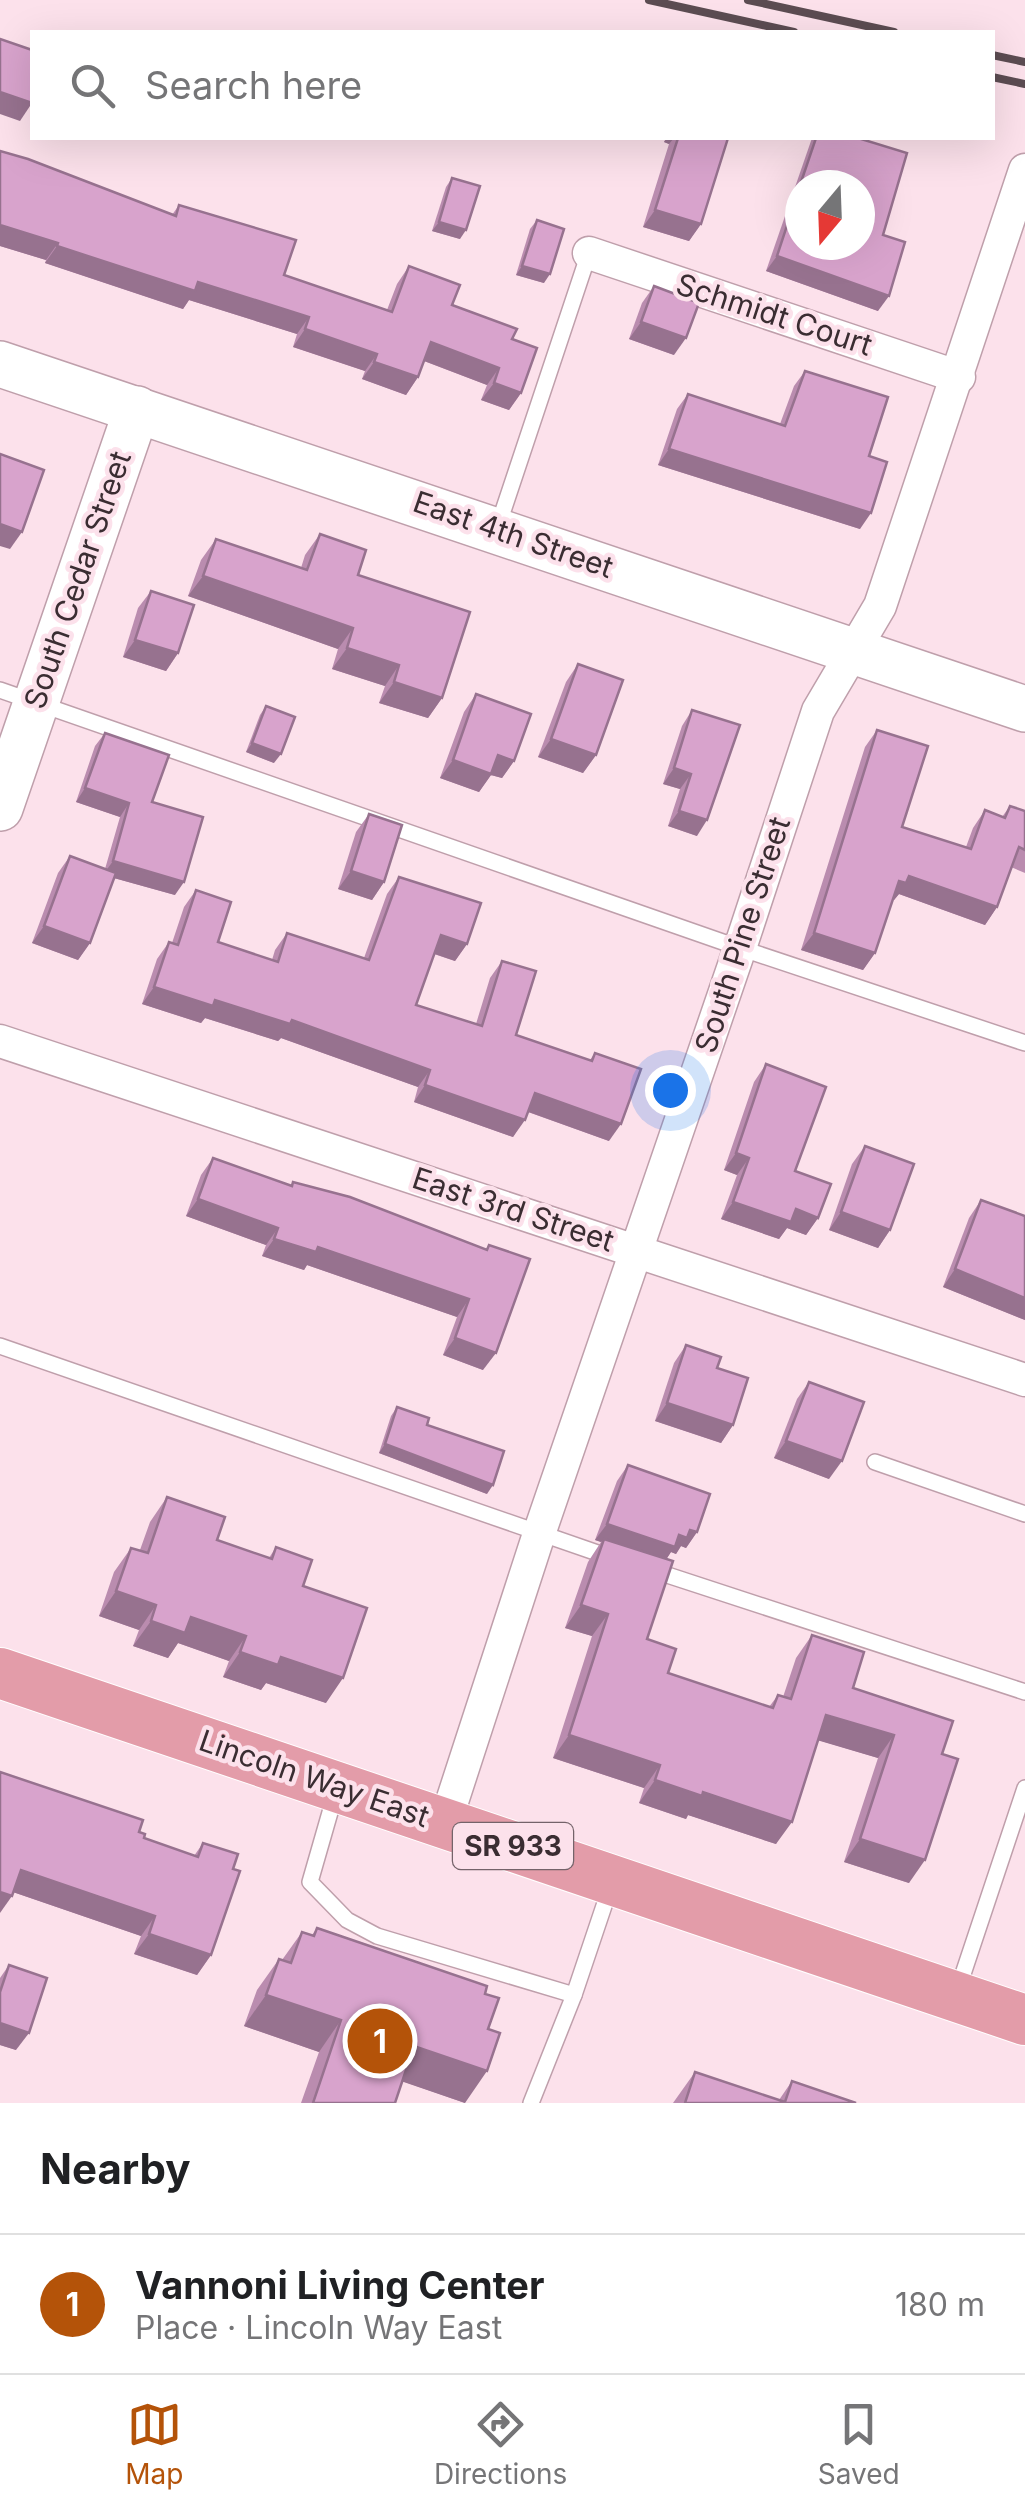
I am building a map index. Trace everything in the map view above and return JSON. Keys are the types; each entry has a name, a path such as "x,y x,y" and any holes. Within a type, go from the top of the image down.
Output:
{"main road":[{"name":"Lincoln Way East","path":"0,1673 1025,2020"}],"street":[{"name":"South Pine Street","path":"445,1823 818,710 880,606 1025,170"},
{"name":"Schmidt Court","path":"589,254 959,377"},
{"name":"East 4th Street","path":"0,364 1025,709"},
{"name":"South Cedar Street","path":"0,808 18,696 137,409"},
{"name":"East 3rd Street","path":"0,1041 1025,1380"}],"lane":[{"path":"497,530 589,254"},
{"path":"18,696 740,948 1025,1042"},
{"path":"0,1346 539,1534 1025,1692"},
{"path":"875,1462 1025,1514"},
{"path":"338,1786 310,1882 347,1920 378,1936 574,1995"},
{"path":"956,1996 1025,1788"},
{"path":"531,2103 574,1995 613,1880"}],"building":[{"path":"0,39 30,49 30,102 0,92"},
{"path":"677,140 727,140 701,224 655,210"},
{"path":"815,140 865,140 907,153 883,235 905,242 889,296 788,260 875,260 875,170 805,170"},
{"path":"0,151 176,216 179,205 296,240 284,275 392,312 409,266 460,285 452,305 517,329 512,339 537,348 521,393 494,383 499,368 431,342 418,377 374,362 377,354 305,329 309,317 198,282 195,291 0,225"},
{"path":"452,178 480,186 466,230 439,222"},
{"path":"537,220 564,229 550,274 522,266"},
{"path":"785,232 785,259 777,256"},
{"path":"654,286 699,303 686,338 641,322"},
{"path":"805,371 888,397 869,456 887,462 871,513 669,449 688,394 785,426"},
{"path":"0,454 44,470 22,532 0,524"},
{"path":"320,534 366,550 358,575 470,612 442,698 394,682 399,665 347,648 353,628 203,576 216,539 307,570"},
{"path":"151,591 194,605 178,653 135,640"},
{"path":"578,664 623,680 596,755 551,739"},
{"path":"476,694 531,714 514,761 498,755 491,774 453,760"},
{"path":"266,706 295,717 281,754 252,743"},
{"path":"692,710 740,725 707,820 679,811 691,774 674,768"},
{"path":"877,730 928,746 902,827 971,849 985,810 1005,818 1010,806 1025,811 1025,850 1019,847 997,907 909,876 906,883 899,881 875,953 814,933"},
{"path":"105,733 169,755 152,802 203,817 184,882 113,861 129,803 85,788"},
{"path":"369,814 402,825 384,882 351,871"},
{"path":"70,856 116,873 90,943 44,926"},
{"path":"399,877 481,903 467,944 441,935 416,1005 482,1026 502,961 536,971 516,1035 592,1061 595,1053 641,1069 621,1124 535,1093 525,1120 425,1085 430,1070 292,1020 290,1024 215,1000 213,1006 154,987 169,942 178,945 196,890 231,902 218,942 278,962 287,933 369,960"},
{"path":"766,1064 826,1087 795,1171 831,1184 818,1218 796,1209 791,1222 733,1202 749,1158 736,1153"},
{"path":"865,1146 914,1164 890,1230 841,1212"},
{"path":"213,1158 292,1186 293,1182 350,1197 487,1250 489,1245 530,1259 496,1353 455,1338 469,1299 318,1247 316,1252 274,1239 278,1228 198,1199"},
{"path":"981,1200 1025,1216 1025,1298 955,1269"},
{"path":"686,1345 721,1357 717,1368 748,1378 733,1425 667,1403"},
{"path":"809,1382 864,1402 842,1461 786,1441"},
{"path":"397,1407 429,1418 427,1425 504,1451 493,1485 385,1444"},
{"path":"628,1465 710,1494 697,1532 690,1530 687,1538 679,1535 675,1547 607,1524"},
{"path":"167,1497 225,1517 217,1540 272,1559 276,1547 312,1560 303,1586 367,1608 343,1678 281,1657 278,1665 240,1652 246,1636 191,1617 185,1633 151,1621 156,1605 116,1591 131,1548 148,1553"},
{"path":"604,1539 673,1561 647,1639 676,1649 668,1673 773,1708 778,1695 791,1699 812,1635 864,1652 853,1688 953,1721 942,1754 958,1759 925,1860 860,1839 894,1735 826,1715 792,1822 655,1780 660,1765 569,1735 608,1614 581,1605"},
{"path":"0,1772 143,1820 139,1832 145,1834 144,1838 198,1857 203,1843 238,1854 233,1869 240,1871 211,1955 149,1934 155,1916 21,1870 12,1896 0,1892"},
{"path":"317,1928 487,1986 485,1994 499,1998 488,2029 500,2033 487,2071 414,2046 395,2103 313,2103 341,2020 266,1995 279,1959 291,1963 302,1932 314,1936"},
{"path":"9,1965 47,1978 29,2033 0,2023 0,1992"},
{"path":"695,2072 785,2102 792,2081 856,2103 685,2103"}],"railway":[{"path":"649,0 785,30"},
{"path":"748,0 885,30"},
{"path":"995,56 1025,62"},
{"path":"995,78 1025,84"}],"place":[{"name":"Vannoni Living Center","path":"380,2041"}]}
